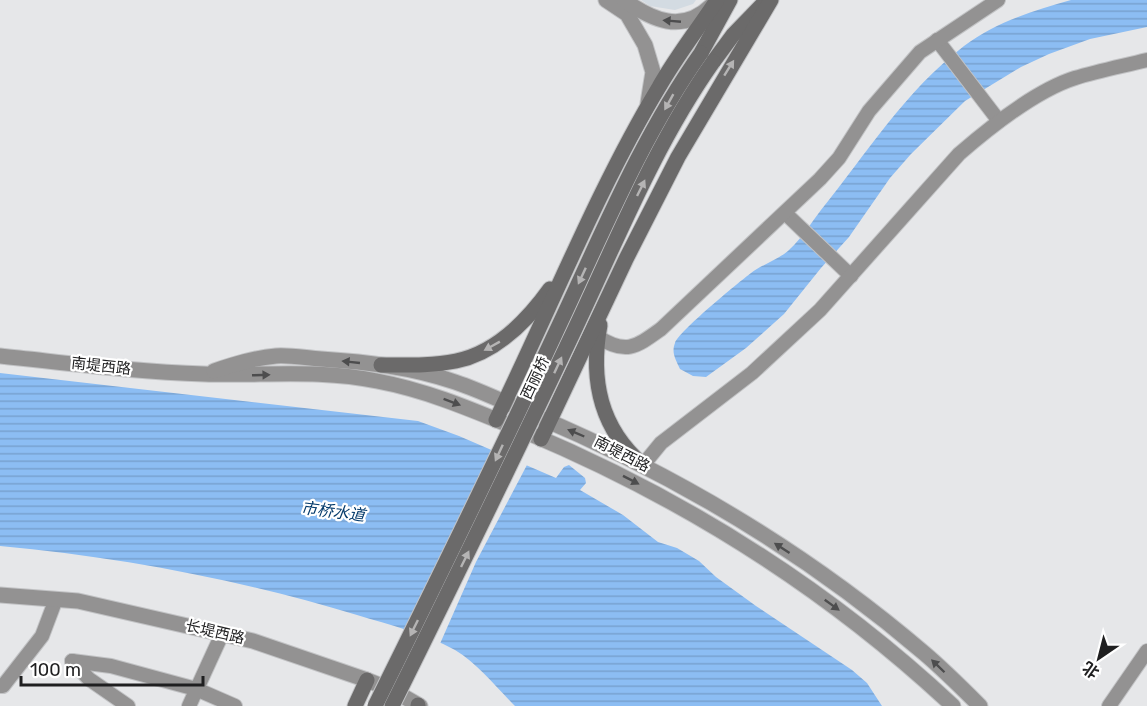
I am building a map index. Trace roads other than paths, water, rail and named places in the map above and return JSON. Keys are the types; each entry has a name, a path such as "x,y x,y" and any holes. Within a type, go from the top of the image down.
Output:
{"main road":[{"path":"496,420 600,198 646,109 717,0"},
{"path":"707,57 730,0"},
{"path":"707,57 769,0"},
{"path":"541,439 678,157 769,0"},
{"name":"西丽桥","path":"375,706 490,472 638,160 675,91 707,57"},
{"name":"西丽桥","path":"392,706 707,57"},
{"path":"381,365 436,364 458,361 500,342 522,324 542,301 573,257"},
{"path":"606,302 598,337 597,384 600,401 607,419 619,438 643,465"},
{"path":"355,706 367,680"}],"street":[{"path":"606,0 627,14 650,59 653,72 652,85 646,109"},
{"path":"624,0 646,14 673,22 694,20 717,0"},
{"path":"598,337 612,346 631,347 661,329 785,213 839,158 869,111 920,52 998,0"},
{"path":"937,40 999,121"},
{"path":"643,465 661,442 752,373 820,310 959,154 999,121 1040,95 1073,78 1147,60"},
{"path":"785,213 851,276"},
{"name":"南堤西路","path":"0,356 202,374 321,374 375,380 449,400 585,457 639,484 741,544 799,582 885,645 953,706"},
{"name":"南堤西路","path":"202,374 249,360 278,356 381,365 418,371 455,382 592,439 733,516 833,583 918,648 980,706"},
{"name":"长堤西路","path":"0,595 78,601 253,641 367,680 394,691 418,706"},
{"path":"0,686 3,686 42,636 56,599"},
{"path":"189,706 222,634"},
{"path":"1109,706 1147,651"},
{"path":"128,706 88,679 72,661 111,666 196,689 235,706"}],"water":[{"path":"1071,0 1147,0 1147,27 1090,39 1049,54 1021,67 965,101 890,178 849,237 784,314 746,348 706,377 693,376 680,369 674,356 675,343 679,337 697,318 744,278 786,253 794,245 905,103 943,64 964,46 989,30 1029,13"},
{"name":"市桥水道","path":"0,373 418,421 556,478 564,467 569,465 585,478 586,483 580,490 623,515 658,542 677,548 699,561 716,577 756,606 852,670 867,683 882,706 515,706 479,669 455,650 394,626 313,602 225,581 91,556 0,546"}]}
